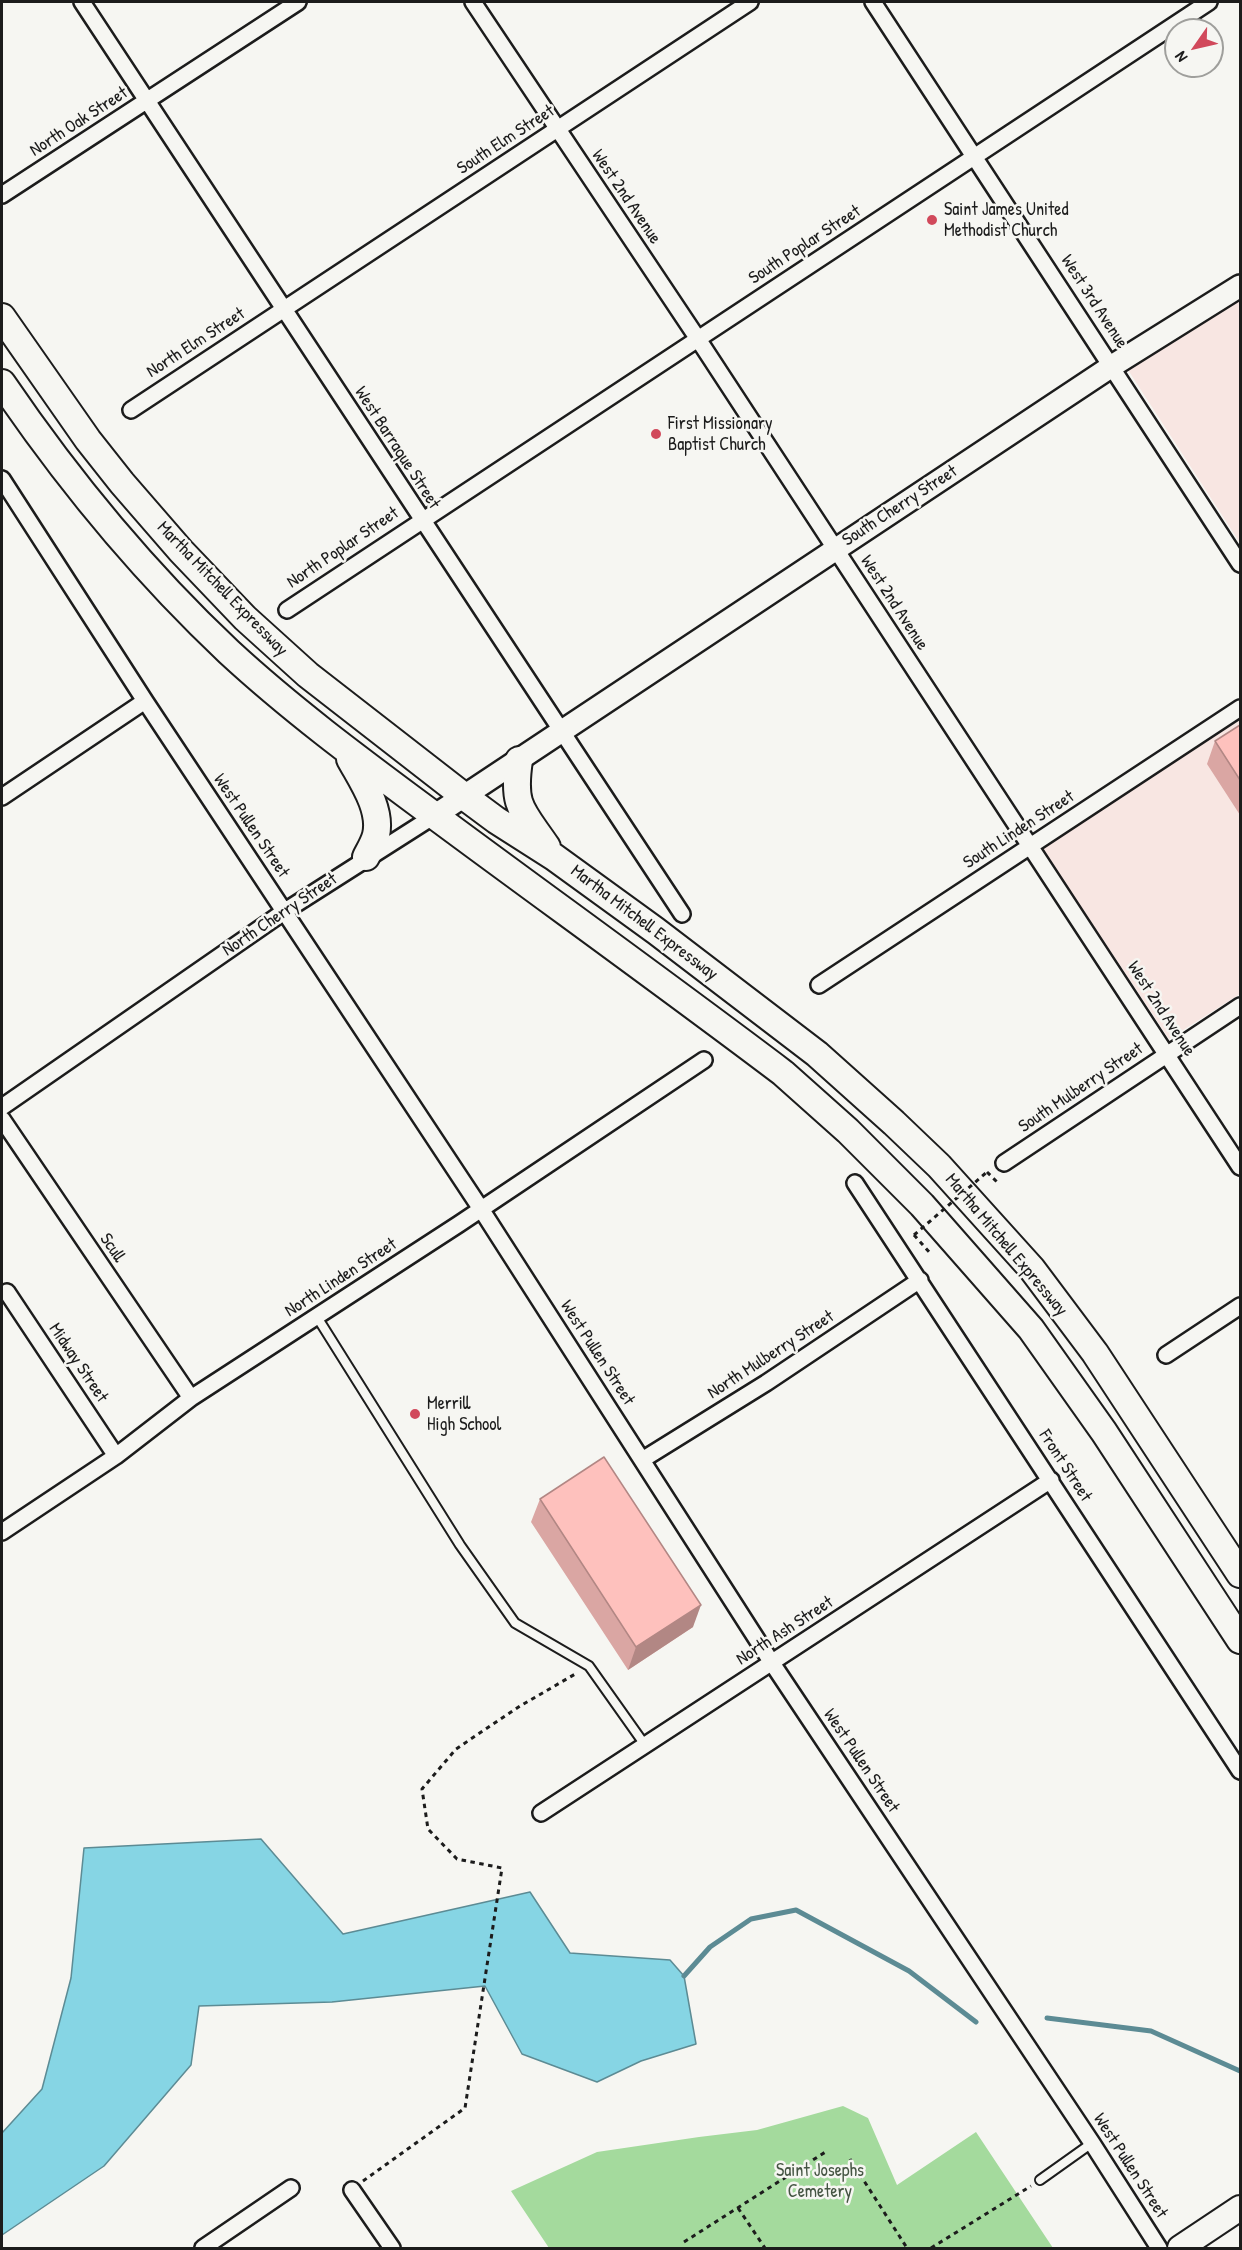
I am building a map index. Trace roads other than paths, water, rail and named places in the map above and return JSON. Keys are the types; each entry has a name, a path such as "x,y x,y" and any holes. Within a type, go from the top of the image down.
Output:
{"highway":[{"name":"Martha Mitchell Expressway","path":"2,317 88,440 122,483 181,551 245,618 308,675 465,797 496,820 555,857 817,1054 939,1166 1032,1269 1095,1353 1240,1574"},
{"name":"Martha Mitchell Expressway","path":"2,384 62,468 167,590 230,653 346,751 783,1073 848,1131 922,1205 1031,1329 1104,1432 1240,1640"},
{"path":"346,751 368,790 377,818 376,836 366,858"},
{"path":"519,760 515,785 517,799 521,809 555,857"}],"main road":[{"name":"South Cherry Street","path":"563,731 1112,366 1240,286"},
{"name":"North Cherry Street","path":"434,816 563,731"},
{"path":"1180,2248 1240,2208"}],"street":[{"name":"West Barraque Street","path":"82,2 682,914"},
{"name":"North Oak Street","path":"2,195 298,2"},
{"name":"West 2nd Avenue","path":"473,2 698,339 1240,1167"},
{"name":"South Elm Street","path":"283,310 750,2"},
{"name":"West 3rd Avenue","path":"873,2 1240,564"},
{"name":"South Poplar Street","path":"421,520 1209,2"},
{"name":"North Elm Street","path":"131,410 283,310"},
{"name":"West Pullen Street","path":"2,479 6,497 285,911 481,1209 772,1662 1160,2248"},
{"name":"North Poplar Street","path":"287,610 421,520"},
{"path":"2,798 145,701"},
{"name":"South Linden Street","path":"819,984 1240,708"},
{"name":"North Cherry Street","path":"2,1107 285,911 434,816"},
{"name":"South Mulberry Street","path":"1004,1163 1240,1006"},
{"name":"North Linden Street","path":"2,1532 116,1456 191,1398 481,1209 704,1059"},
{"name":"Scull","path":"2,1119 191,1398"},
{"name":"Front Street","path":"855,1183 1240,1771"},
{"name":"North Mulberry Street","path":"642,1460 766,1383 920,1280"},
{"name":"Midway Street","path":"7,1292 116,1456"},
{"path":"1166,1355 1240,1306"},
{"name":"North Ash Street","path":"541,1814 1051,1480"},
{"path":"203,2248 291,2188"},
{"path":"352,2190 392,2248"}],"lane":[{"path":"317,1317 460,1545 515,1623 589,1666 645,1745"},
{"path":"1040,2180 1092,2143"}],"water":[{"path":"261,1839 343,1934 530,1892 570,1953 670,1960 684,1976 696,2044 641,2061 597,2082 522,2054 485,1986 332,2002 199,2006 191,2065 104,2166 2,2235 2,2133 42,2089 71,1978 84,1848"}],"waterway":[{"path":"684,1976 710,1947 751,1919 796,1910 909,1971 976,2022"},
{"path":"1047,2018 1151,2031 1240,2071"}],"place":[{"name":"Saint James United Methodist Church","path":"932,220"},
{"name":"First Missionary Baptist Church","path":"656,434"},
{"name":"Merrill High School","path":"415,1414"}],"park label":[{"name":"Saint Josephs Cemetery","path":"820,2181"}]}
